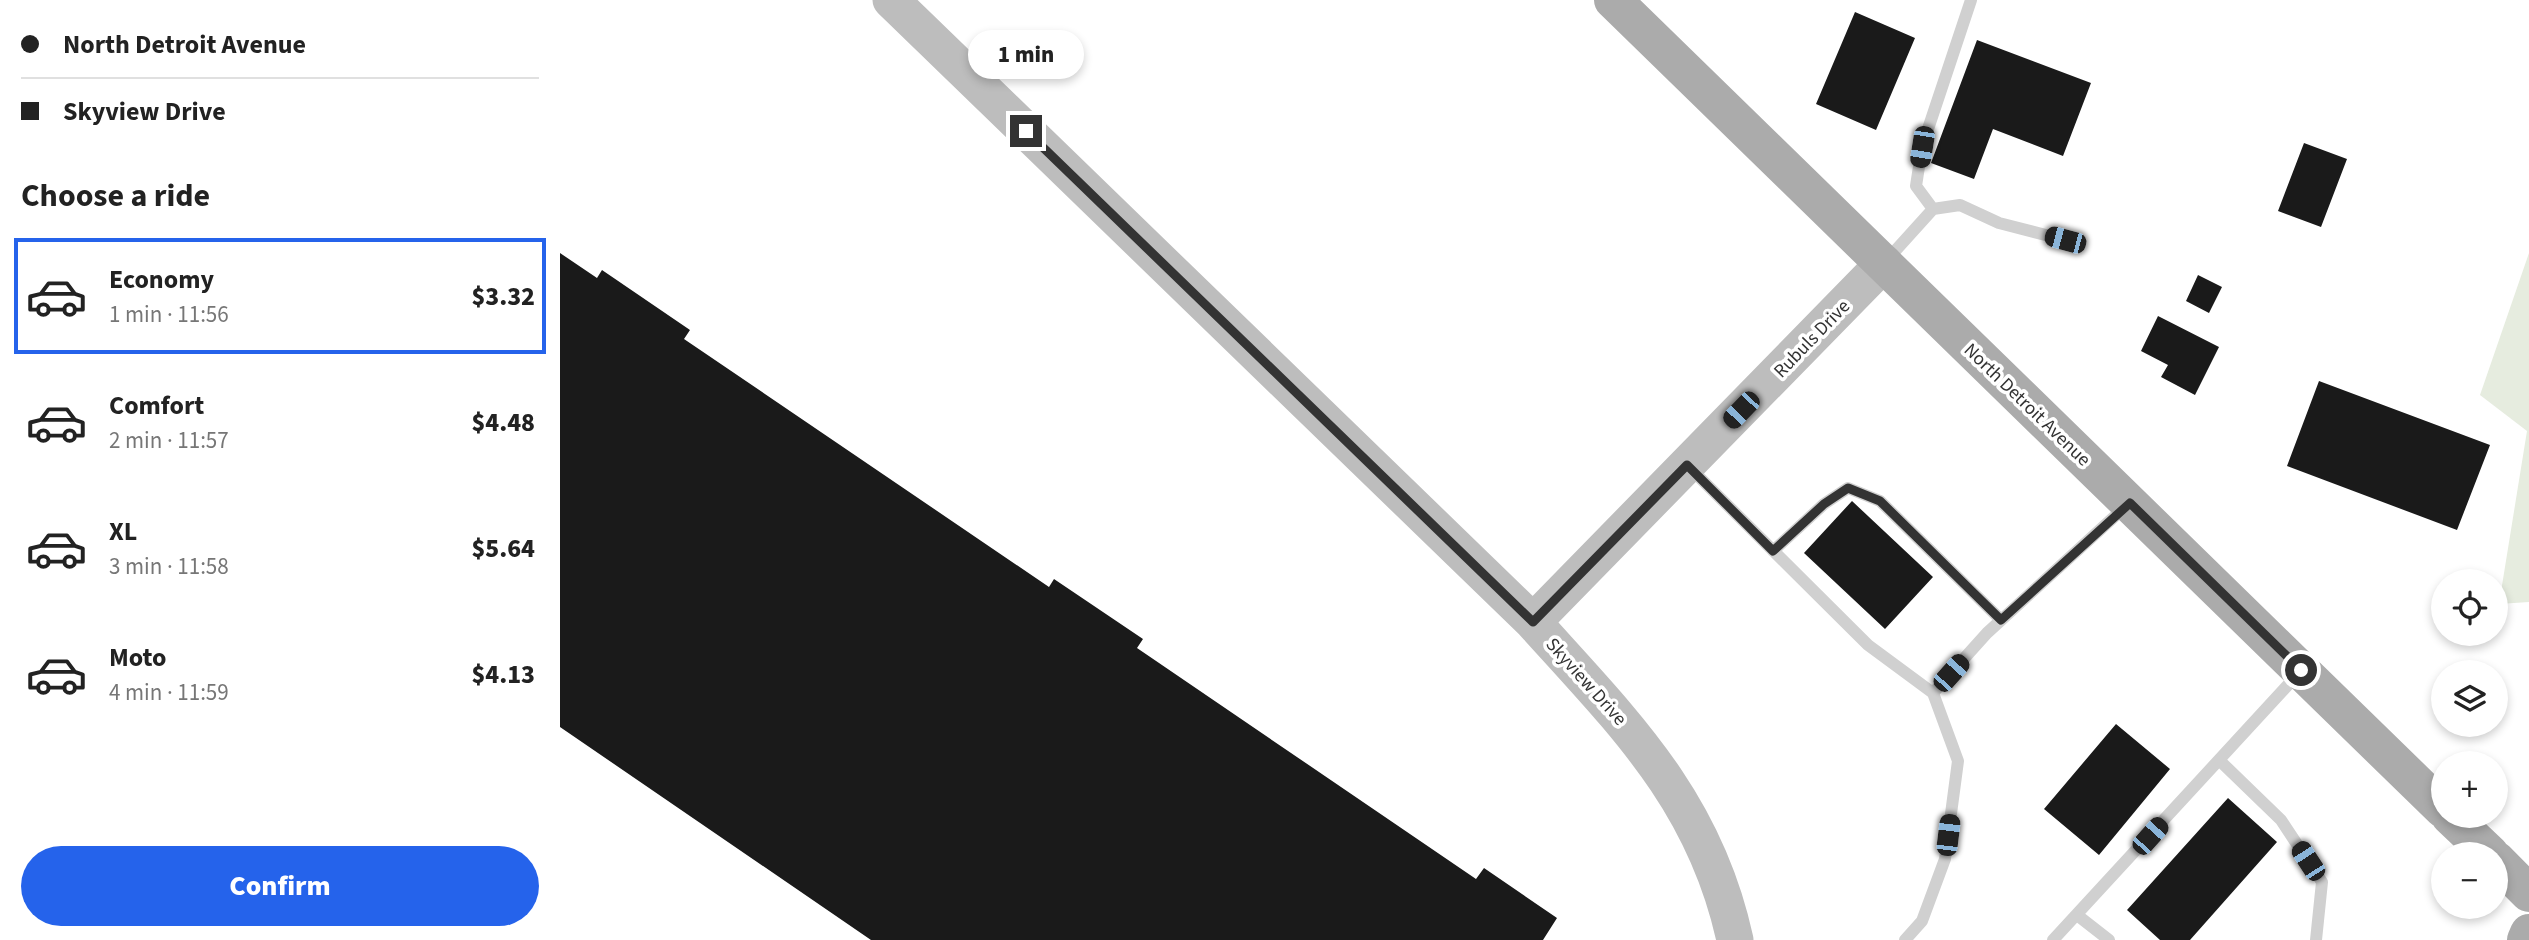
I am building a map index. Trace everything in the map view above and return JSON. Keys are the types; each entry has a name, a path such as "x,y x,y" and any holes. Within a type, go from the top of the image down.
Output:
{"main road":[{"name":"North Detroit Avenue","path":"1613,0 2431,796"},
{"path":"2463,828 2477,842"},
{"path":"2508,872 2529,892"},
{"path":"2526,940 2529,933"}],"street":[{"name":"Skyview Drive","path":"891,0 1533,622 1630,729 1665,776 1692,819 1727,906 1735,940"},
{"name":"Rubuls Drive","path":"1533,622 1884,263"}],"lane":[{"path":"1933,209 1916,186 1922,147 1971,0"},
{"path":"1884,263 1933,209 1960,205 1999,223 2065,240"},
{"path":"1687,465 1868,645 1933,694 1958,761 1945,859 1922,921 1905,940"},
{"path":"1773,551 1824,504 1848,488 1880,501 2001,620"},
{"path":"1933,694 2001,620 2130,503"},
{"path":"2053,940 2301,670"},
{"path":"2219,760 2281,820 2322,882 2316,940"},
{"path":"2077,915 2109,940"}],"shaded area":[{"path":"2529,253 2529,602 2508,603 2508,569 2505,569 2527,431 2480,395"}],"building":[{"path":"1855,12 1915,38 1876,130 1816,104"},
{"path":"1977,40 2091,83 2063,156 1993,129 1974,179 1931,163"},
{"path":"2304,143 2347,159 2321,227 2278,211"},
{"path":"560,253 597,278 602,270 690,330 684,339 1049,587 1054,579 1143,639 1137,648 1476,879 1484,868 1557,918 1543,940 871,940 560,727"},
{"path":"2198,275 2222,287 2209,313 2186,301"},
{"path":"2158,316 2219,347 2195,395 2161,377 2168,365 2141,351"},
{"path":"2319,381 2490,445 2457,530 2287,466"},
{"path":"1852,501 1933,577 1885,629 1804,553"},
{"path":"2116,724 2170,769 2099,855 2044,809"},
{"path":"2228,798 2277,842 2190,940 2160,940 2127,910"}],"route":[{"path":"1026,131 1533,622 1687,465 1773,551 1824,504 1848,488 1880,501 2001,620 2130,503 2301,670"}]}
